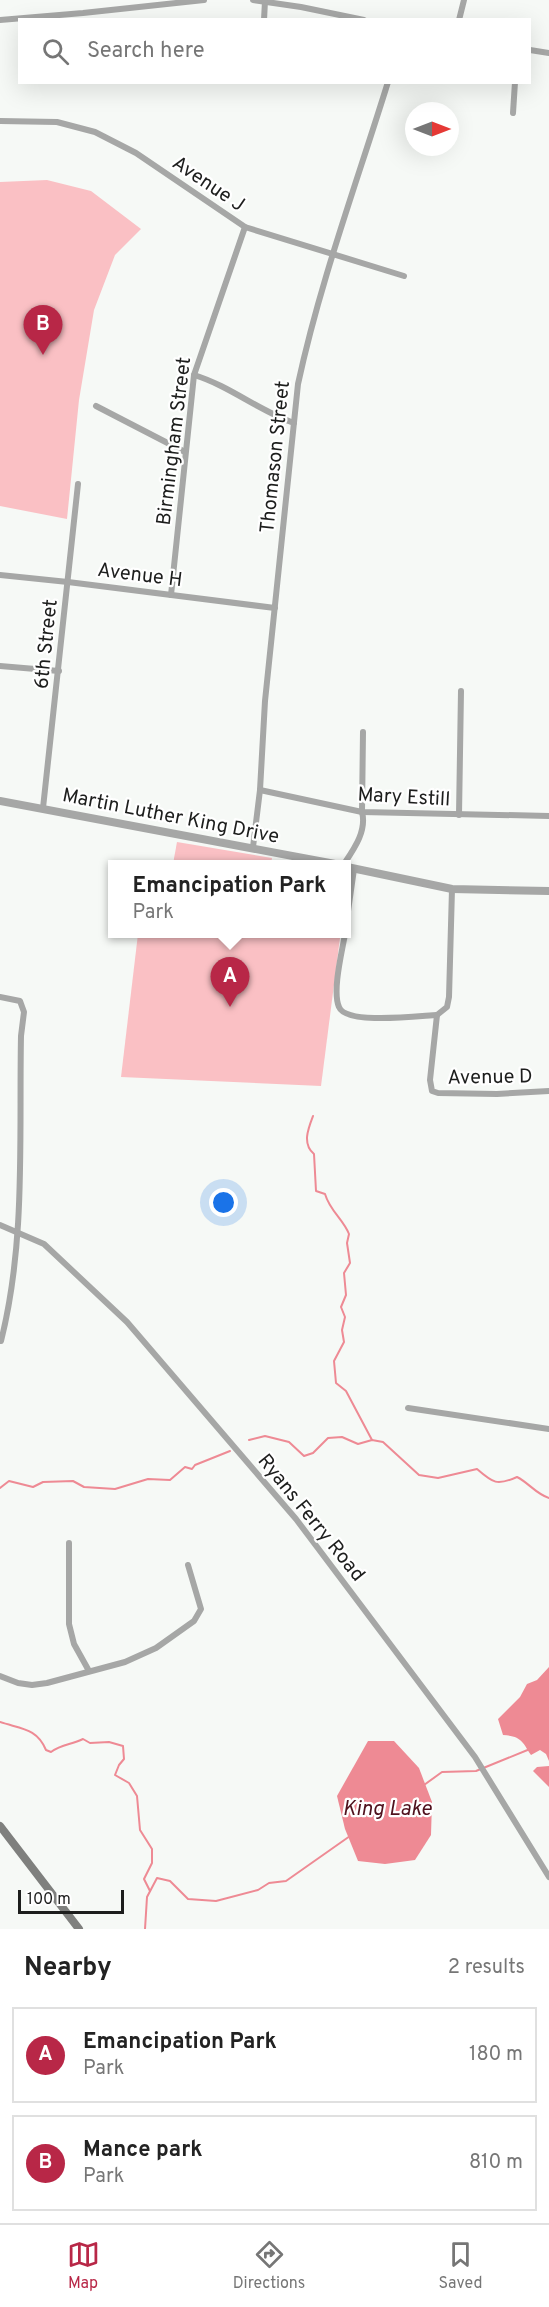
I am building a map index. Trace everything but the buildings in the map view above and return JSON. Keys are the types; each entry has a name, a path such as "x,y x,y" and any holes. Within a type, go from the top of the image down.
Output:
{"main road":[{"path":"0,1826 76,1928"}],"street":[{"path":"24,18 204,0"},
{"path":"253,0 354,18"},
{"path":"460,18 464,0"},
{"path":"264,18 265,1"},
{"path":"0,20 18,18"},
{"path":"531,50 549,53"},
{"name":"Thomason Street","path":"253,847 260,790 265,701 298,384 305,350 333,255 387,84"},
{"path":"513,113 515,84"},
{"name":"Avenue J","path":"0,121 57,122 85,129 116,141 245,227 404,276"},
{"name":"Birmingham Street","path":"171,595 194,375 245,227"},
{"path":"194,375 213,381 280,418 294,423"},
{"path":"96,406 185,452"},
{"name":"6th Street","path":"43,808 78,484"},
{"name":"Avenue H","path":"0,575 275,608"},
{"path":"0,666 59,670"},
{"path":"459,815 461,691"},
{"path":"351,860 364,819 362,812 363,732"},
{"name":"Mary Estill","path":"260,790 362,812 549,816"},
{"name":"Martin Luther King Drive","path":"0,801 316,860"},
{"path":"351,868 452,889 549,891"},
{"path":"344,938 337,992 339,1008 346,1015 360,1018 437,1015 447,1007 449,997 452,889"},
{"path":"0,998 20,1001 24,1012 21,1036 18,1231 10,1306 1,1341"},
{"name":"Avenue D","path":"437,1015 430,1080 432,1091 497,1094 549,1091"},
{"name":"Ryans Ferry Road","path":"0,1225 44,1244 127,1322 296,1519 475,1757 549,1876"},
{"path":"408,1408 549,1429"},
{"path":"69,1543 69,1624 74,1644 89,1671"},
{"path":"0,1676 18,1683 32,1685 47,1683 125,1662 156,1648 194,1621 201,1609 188,1565"}],"shaded area":[{"path":"47,180 91,191 141,229 115,255 94,310 79,400 67,519 0,506 0,182"},
{"path":"177,842 272,858 272,860 174,860"},
{"path":"138,938 340,938 321,1086 121,1077"}],"water":[{"path":"549,1667 549,1761 546,1754 540,1750 531,1755 518,1739 503,1735 498,1719 520,1697 527,1684 537,1680"},
{"name":"King Lake","path":"368,1741 394,1741 419,1768 432,1802 431,1835 415,1860 385,1864 358,1861 345,1829 337,1796"},
{"path":"549,1766 549,1787 533,1771 537,1767"}],"waterway":[{"path":"313,1116 307,1141 314,1154 316,1191 325,1194 349,1234 347,1243 350,1263 344,1273 346,1295 341,1307 345,1317 342,1330 344,1342 334,1361 336,1383 346,1391 372,1440"},
{"path":"249,1440 265,1436 289,1442 304,1456 313,1453 328,1438 342,1437 358,1444 372,1440 383,1442 419,1475 438,1478 477,1469 496,1482 505,1482 517,1477 549,1498"},
{"path":"0,1488 9,1481 33,1487 43,1482 73,1481 84,1487 115,1489 148,1479 170,1480 185,1467 192,1469 195,1465 230,1451"},
{"path":"0,1722 33,1733 46,1750 51,1752 83,1739 90,1743 109,1742 123,1746 124,1759 115,1775 129,1783 137,1796 140,1830 152,1849 152,1863 144,1879 150,1891"},
{"path":"424,1785 442,1772 476,1771 530,1749"},
{"path":"145,1929 147,1897 157,1878 170,1881 188,1899 216,1901 258,1890 269,1883 286,1881 350,1836"}],"place":[{"name":"Mance park","path":"43,355"},
{"name":"Emancipation Park","path":"230,1007"}]}
